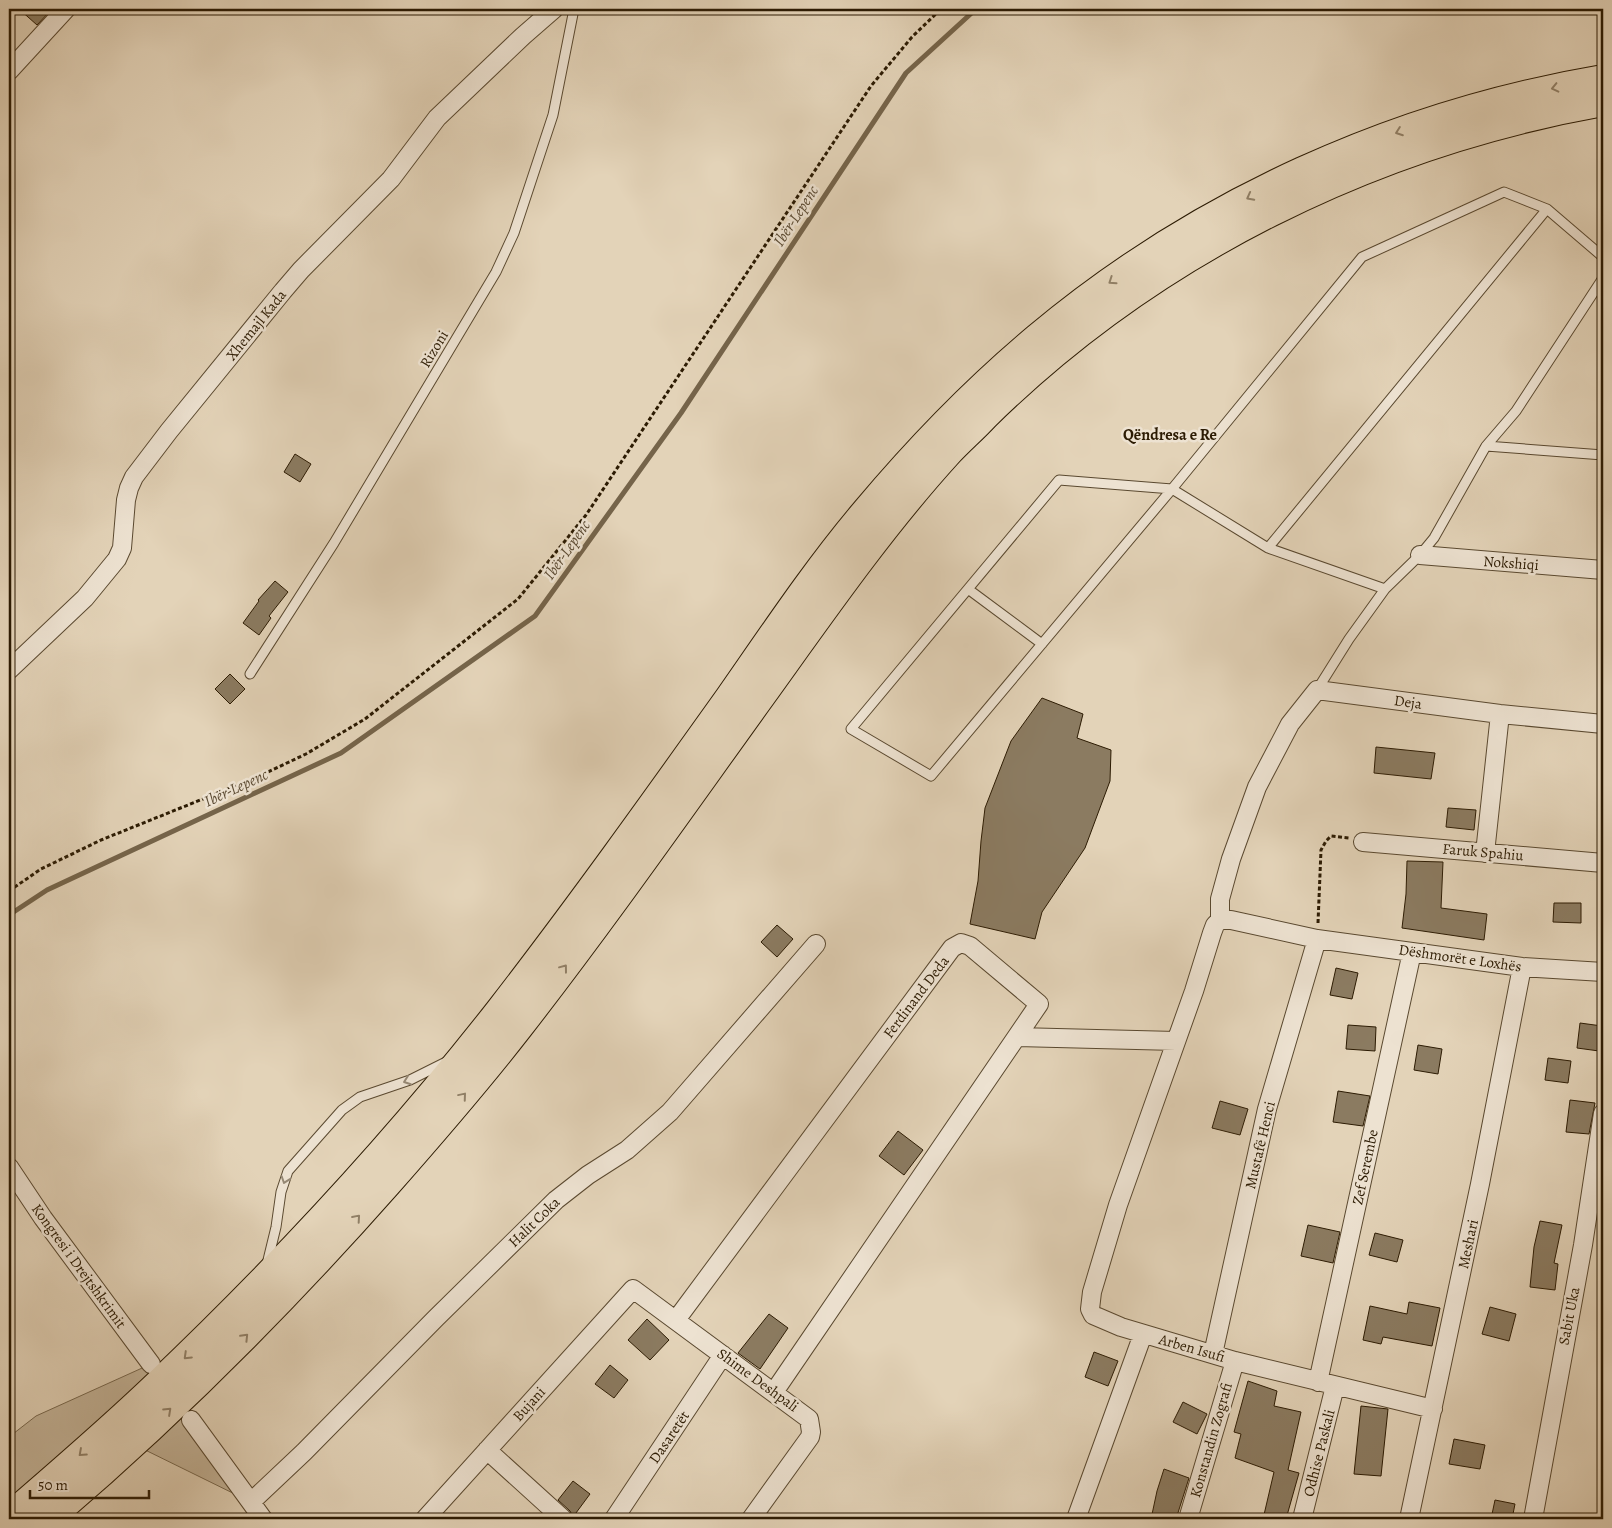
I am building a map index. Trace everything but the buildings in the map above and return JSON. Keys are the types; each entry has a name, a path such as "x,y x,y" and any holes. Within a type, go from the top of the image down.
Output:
{"highway":[{"path":"9,1517 154,1388 263,1280 330,1209 415,1113 466,1052 568,921 799,599 863,514 932,436 999,371 1039,336 1099,290 1154,252 1274,184 1322,162 1390,135 1474,107 1603,79"},
{"path":"48,1519 139,1438 241,1341 350,1226 435,1130 517,1030 587,937 854,567 948,453 1017,386 1085,329 1136,293 1200,251 1285,204 1330,183 1464,134 1522,118 1603,102"}],"street":[{"path":"9,71 66,9"},
{"name":"Xhemajl Kada","path":"9,670 85,598 117,559 122,548 126,500 134,477 283,291 301,270 391,179 437,118 554,9"},
{"name":"Nokshiqi","path":"1420,556 1603,570"},
{"path":"1143,1334 1093,1315 1090,1309 1090,1301 1118,1205 1194,991 1212,933 1215,925 1220,920 1220,899 1230,859 1257,788 1290,724 1317,690"},
{"name":"Deja","path":"1317,690 1500,714 1603,724"},
{"path":"1486,853 1500,714"},
{"name":"Faruk Spahiu","path":"1363,842 1603,863"},
{"name":"Dëshmorët e Loxhës","path":"1220,920 1230,920 1317,939 1522,967 1603,972"},
{"name":"Mustafë Henci","path":"1214,1354 1267,1109 1317,939"},
{"name":"Ferdinand Deda","path":"676,1320 952,948 961,942 970,946 1039,1004 774,1392"},
{"name":"Halit Coka","path":"251,1502 304,1452 556,1200 588,1175 627,1150 670,1112 816,944"},
{"name":"Zef Serembe","path":"1327,1384 1412,952"},
{"name":"Meshari","path":"1409,1519 1480,1184 1522,967"},
{"path":"1017,1037 1176,1040"},
{"name":"Sabit Uka","path":"1533,1519 1582,1245 1603,1113"},
{"name":"Kongresi i Drejtshkrimit","path":"9,1167 43,1218 151,1364"},
{"name":"Shime Deshpali","path":"633,1289 810,1419 810,1437 751,1519"},
{"name":"Bujani","path":"425,1519 633,1289"},
{"name":"Arben Isufi","path":"1076,1519 1143,1334 1235,1361 1432,1409"},
{"name":"Dasaretët","path":"614,1519 723,1355"},
{"name":"Konstandin Zografi","path":"1188,1519 1235,1361"},
{"name":"Odhise Paskali","path":"1302,1519 1327,1384"},
{"path":"191,1420 262,1519"},
{"path":"487,1450 563,1519"}],"lane":[{"name":"Rizoni","path":"250,674 334,543 496,272 514,233 553,114 574,9"},
{"path":"1385,589 1268,548 1172,489 1059,480 851,729 930,776 1172,489 1362,257 1504,192 1547,209 1603,257"},
{"path":"1268,548 1547,209"},
{"path":"1317,690 1349,639 1385,589 1420,556 1434,538 1486,446 1516,412 1603,278"},
{"path":"1486,446 1603,455"},
{"path":"968,589 1042,644"},
{"path":"263,1280 276,1227 281,1192 288,1171 342,1110 360,1096 410,1080 466,1052"}],"path":[{"path":"9,891 40,869 101,840 254,778 306,754 365,719 518,599 586,515 871,86 912,37 941,9"},
{"path":"1317,939 1321,850 1331,836 1363,842"}],"shaded area":[{"path":"151,1364 251,1502 133,1444 48,1519 9,1519 9,1437 36,1416"}],"waterway":[{"name":"Ibër-Lepenc","path":"9,915 47,890 341,753 535,616 681,413 906,73 976,9"}],"district":[{"name":"Qëndresa e Re","path":"1170,435"}]}
